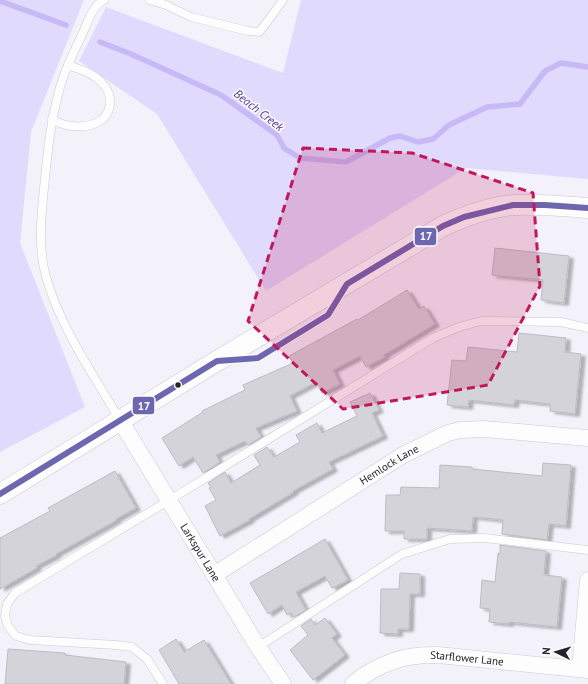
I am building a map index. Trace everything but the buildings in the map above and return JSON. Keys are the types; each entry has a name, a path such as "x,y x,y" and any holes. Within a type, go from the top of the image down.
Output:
{"street":[{"path":"0,494 217,361 443,226 464,216 513,205 545,205 588,208"},
{"name":"Larkspur Lane","path":"120,420 258,648 283,684"},
{"name":"Hemlock Lane","path":"214,575 403,455 448,433 460,430 484,429 588,438"},
{"path":"584,670 588,580"},
{"name":"Starflower Lane","path":"353,684 374,670 398,660 416,656 438,655 584,670"}],"lane":[{"path":"104,0 92,12 68,65 59,90 52,119 41,218 41,246 46,276 55,302 75,344 120,420"},
{"path":"150,0 167,3 191,17 248,31 259,32 283,0"},
{"path":"52,119 66,125 79,126 94,124 104,119 109,111 110,102 108,89 102,82 89,73 68,65"},
{"path":"163,684 147,659 132,647 30,640 16,636 8,626 5,616 7,604 15,593 433,338 459,327 480,321 561,322 588,328"},
{"path":"258,648 402,554 424,546 450,539 484,538 588,550"}],"highlighted area":[{"path":"303,148 412,153 533,193 540,286 488,385 343,409 248,321"}],"shaded area":[{"path":"0,0 84,0 31,132 20,243 85,407 0,452"},
{"path":"301,0 588,0 588,179 466,168 266,291 157,114 79,61 106,7 283,73"}],"waterway":[{"name":"Beach Creek","path":"0,1 66,25"},
{"name":"Beach Creek","path":"100,42 131,54 221,95 277,135 284,148 300,158 346,162 390,138 400,136 418,142 433,139 449,125 487,107 520,104 545,71 561,63 588,67"}],"transit line":[{"name":"17","path":"0,494 217,361 258,358 328,315 347,284 443,226 464,217 513,205 545,205 588,208"}]}
